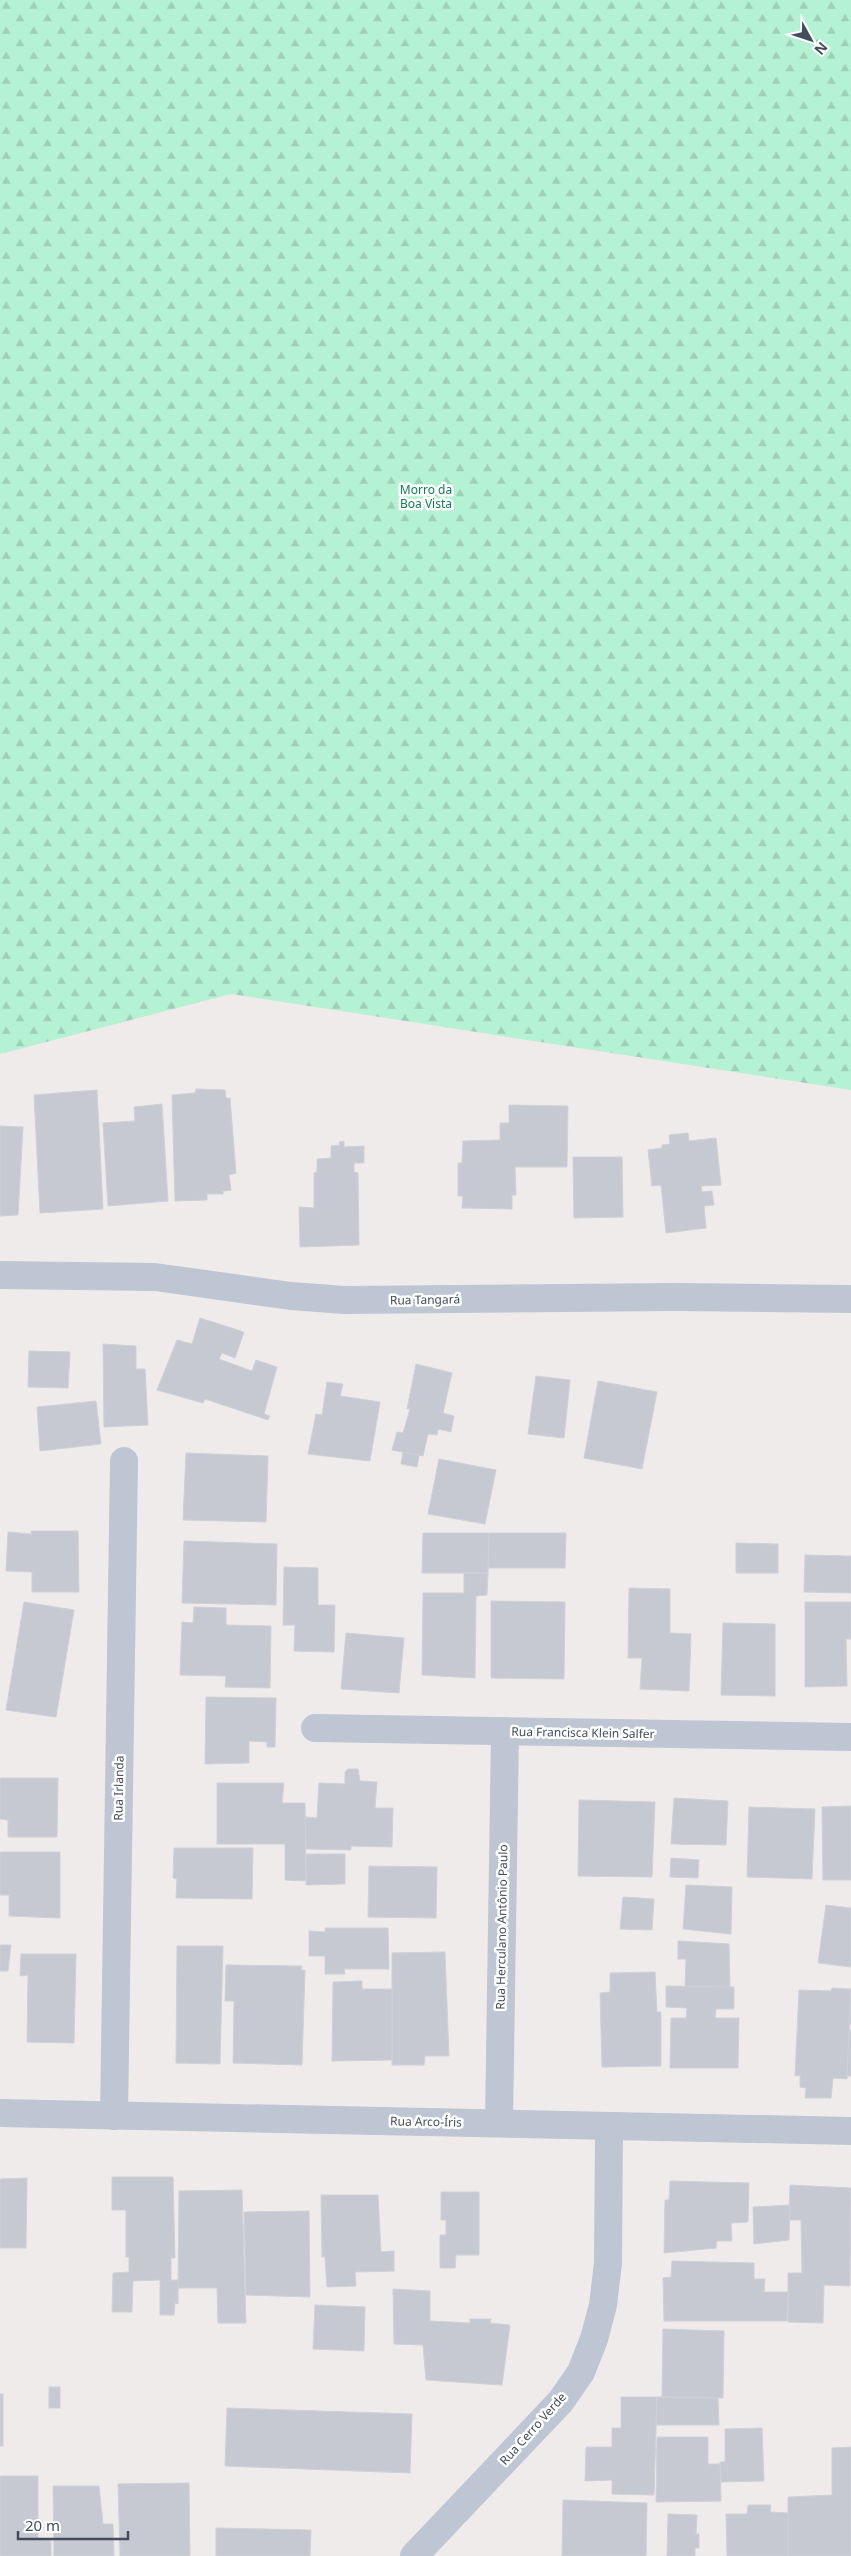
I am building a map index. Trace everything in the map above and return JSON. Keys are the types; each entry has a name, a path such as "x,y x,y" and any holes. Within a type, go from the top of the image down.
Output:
{"street":[{"name":"Rua Tangará","path":"0,1276 155,1277 291,1296 344,1300 676,1296 851,1299"},
{"name":"Rua Irlanda","path":"114,2116 124,1461"},
{"name":"Rua Francisca Klein Salfer","path":"315,1728 851,1737"},
{"name":"Rua Herculano Antônio Paulo","path":"499,2123 505,1732"},
{"name":"Rua Arco-Íris","path":"0,2114 851,2131"},
{"name":"Rua Cerro Verde","path":"414,2556 561,2401 581,2372 594,2339 603,2305 608,2263 609,2126"}],"green space":[{"name":"Morro da Boa Vista","path":"0,0 851,0 851,1090 231,994 0,1054"}],"building":[{"path":"196,1089 225,1090 226,1098 230,1098 236,1173 229,1175 231,1190 223,1191 223,1194 207,1194 207,1200 175,1201 172,1095 195,1093"},
{"path":"97,1090 103,1209 40,1213 34,1095"},
{"path":"162,1104 168,1201 108,1206 103,1123 135,1121 134,1107"},
{"path":"509,1105 568,1106 567,1167 515,1167 516,1195 512,1195 512,1209 462,1208 463,1196 458,1196 458,1163 462,1163 463,1141 500,1140 500,1123 509,1123"},
{"path":"0,1126 23,1127 18,1215 0,1216"},
{"path":"688,1133 689,1141 716,1138 721,1185 701,1186 702,1192 712,1191 714,1205 704,1206 706,1228 666,1233 661,1185 652,1186 648,1150 662,1148 662,1145 670,1144 669,1135"},
{"path":"344,1141 344,1147 364,1146 364,1163 354,1163 354,1172 358,1173 359,1245 300,1247 299,1207 314,1208 314,1173 317,1172 317,1159 331,1158 331,1146 340,1145 339,1142"},
{"path":"573,1157 622,1157 623,1217 574,1218"},
{"path":"200,1318 244,1332 235,1358 222,1353 219,1359 252,1371 256,1360 277,1367 264,1414 270,1416 268,1420 205,1399 203,1403 157,1390 177,1340 192,1344"},
{"path":"103,1344 136,1346 136,1369 145,1369 148,1425 104,1427"},
{"path":"29,1351 70,1352 68,1388 28,1387"},
{"path":"416,1364 452,1373 443,1413 454,1416 451,1432 438,1429 437,1435 428,1434 423,1456 392,1450 397,1432 403,1433 410,1409 407,1409"},
{"path":"536,1376 570,1380 564,1438 528,1434"},
{"path":"598,1381 657,1392 642,1469 584,1458"},
{"path":"327,1382 343,1384 340,1396 380,1402 370,1461 308,1454 316,1414 322,1415"},
{"path":"96,1401 101,1444 40,1451 37,1407"},
{"path":"403,1452 419,1455 417,1467 401,1464"},
{"path":"186,1453 268,1456 266,1522 183,1520"},
{"path":"439,1459 496,1470 485,1524 428,1514"},
{"path":"31,1531 78,1531 79,1592 32,1592 32,1572 6,1571 8,1532 32,1534"},
{"path":"423,1533 489,1533 488,1573 422,1573"},
{"path":"489,1533 566,1533 565,1568 488,1568"},
{"path":"184,1541 277,1544 276,1605 182,1603"},
{"path":"736,1543 778,1544 778,1573 736,1573"},
{"path":"805,1555 851,1556 851,1593 804,1592"},
{"path":"284,1567 318,1568 318,1605 335,1605 334,1652 294,1651 295,1625 283,1625"},
{"path":"464,1573 488,1573 487,1595 476,1596 475,1678 422,1675 423,1593 464,1593"},
{"path":"629,1588 670,1589 670,1633 691,1634 689,1691 640,1689 642,1658 628,1658"},
{"path":"491,1601 565,1602 564,1679 491,1678"},
{"path":"24,1602 74,1610 56,1717 6,1710"},
{"path":"805,1602 851,1602 851,1639 846,1639 847,1686 805,1687"},
{"path":"194,1607 226,1608 226,1625 271,1626 270,1688 225,1687 226,1676 180,1675 182,1622 193,1623"},
{"path":"723,1623 775,1624 775,1696 721,1695"},
{"path":"346,1633 404,1638 399,1693 341,1689"},
{"path":"206,1697 276,1698 275,1747 267,1747 267,1742 249,1741 249,1763 205,1764"},
{"path":"348,1769 358,1769 360,1781 377,1782 375,1808 393,1808 392,1847 351,1846 351,1850 306,1849 305,1817 317,1818 319,1783 345,1784 345,1772"},
{"path":"0,1778 58,1778 57,1837 8,1837 8,1820 0,1819"},
{"path":"217,1783 284,1783 282,1803 305,1803 306,1881 285,1880 285,1844 217,1844"},
{"path":"674,1798 728,1801 726,1845 671,1844"},
{"path":"579,1800 655,1802 652,1877 578,1876"},
{"path":"851,1806 851,1880 823,1880 822,1807"},
{"path":"749,1807 815,1809 812,1879 747,1877"},
{"path":"174,1848 253,1848 252,1899 176,1898 177,1879 173,1878"},
{"path":"0,1852 60,1852 60,1918 9,1916 9,1895 0,1895"},
{"path":"306,1854 345,1854 345,1884 306,1885"},
{"path":"671,1858 699,1860 698,1878 670,1877"},
{"path":"369,1866 437,1867 436,1918 368,1917"},
{"path":"686,1885 732,1887 731,1934 683,1929"},
{"path":"623,1897 654,1899 652,1930 620,1929"},
{"path":"826,1905 851,1908 851,1967 818,1963"},
{"path":"325,1928 388,1928 389,1969 344,1969 345,1974 325,1974 325,1956 309,1956 309,1931 325,1932"},
{"path":"678,1941 729,1944 730,1988 685,1986 686,1959 678,1959"},
{"path":"0,1945 11,1945 8,1971 0,1971"},
{"path":"177,1946 223,1946 220,2064 176,2063"},
{"path":"445,1952 449,2056 425,2056 424,2065 392,2065 392,1953"},
{"path":"21,1954 76,1954 74,2043 27,2042 28,1975 20,1976"},
{"path":"226,1965 302,1966 301,1970 305,1970 302,2065 233,2063 234,2001 225,2001"},
{"path":"655,1972 657,2012 661,2012 661,2066 602,2067 600,1993 610,1992 610,1973"},
{"path":"362,1981 362,1989 392,1989 392,2060 332,2061 333,1982"},
{"path":"666,1986 734,1987 734,2009 716,2009 715,2018 739,2018 738,2068 670,2068 671,2018 686,2018 687,2008 666,2007"},
{"path":"832,1988 851,1989 847,2079 833,2078 831,2098 805,2098 806,2088 800,2087 800,2075 795,2076 799,1990 831,1991"},
{"path":"851,1989 851,2024 849,2024"},
{"path":"849,2030 851,2030 851,2076 847,2076"},
{"path":"112,2177 173,2177 175,2258 171,2258 171,2280 178,2280 178,2304 175,2303 174,2315 160,2315 160,2280 133,2281 132,2312 112,2312 113,2273 129,2272 129,2257 126,2257 126,2210 112,2210"},
{"path":"27,2178 26,2248 0,2248 0,2179"},
{"path":"670,2181 749,2183 748,2222 731,2223 732,2241 717,2241 716,2248 664,2253 665,2200 669,2200"},
{"path":"790,2185 851,2188 850,2286 824,2285 823,2323 788,2322 788,2273 802,2273 801,2220 789,2220"},
{"path":"242,2190 246,2323 218,2323 217,2288 178,2288 179,2191"},
{"path":"441,2192 479,2192 479,2255 456,2255 455,2268 440,2268 440,2235 446,2235 446,2220 441,2220"},
{"path":"321,2195 378,2195 381,2252 394,2251 394,2271 355,2272 356,2286 327,2287 325,2257 322,2257"},
{"path":"790,2205 789,2240 754,2244 753,2207"},
{"path":"309,2211 310,2297 246,2295 244,2212"},
{"path":"672,2261 754,2263 754,2279 765,2279 764,2292 788,2292 787,2321 664,2321 663,2278 671,2277"},
{"path":"393,2289 430,2291 430,2321 470,2323 470,2319 491,2319 490,2323 510,2325 502,2385 426,2380 423,2345 394,2344"},
{"path":"315,2305 365,2307 364,2351 313,2349"},
{"path":"663,2329 724,2331 723,2398 662,2397"},
{"path":"49,2387 60,2387 60,2408 49,2408"},
{"path":"0,2394 3,2394 3,2446 0,2446"},
{"path":"621,2397 657,2397 654,2495 612,2494 612,2480 585,2481 586,2447 612,2447 612,2428 621,2428"},
{"path":"657,2397 718,2398 719,2425 656,2425"},
{"path":"227,2408 412,2414 410,2473 225,2466"},
{"path":"762,2428 764,2481 721,2482 720,2462 725,2462 725,2429"},
{"path":"657,2437 708,2437 708,2464 720,2464 721,2501 656,2502"},
{"path":"851,2447 851,2556 788,2556 788,2497 832,2495 832,2448"},
{"path":"0,2476 38,2476 38,2538 51,2539 51,2556 0,2556"},
{"path":"189,2483 190,2556 120,2556 118,2484"},
{"path":"53,2486 99,2486 103,2524 113,2524 114,2556 54,2556"},
{"path":"563,2500 647,2503 646,2556 562,2556"},
{"path":"748,2505 771,2505 770,2512 788,2513 788,2556 727,2556 726,2514 747,2514"},
{"path":"668,2514 697,2515 696,2534 699,2534 699,2548 695,2548 695,2556 667,2556"},
{"path":"216,2528 311,2530 310,2556 216,2556"}]}
